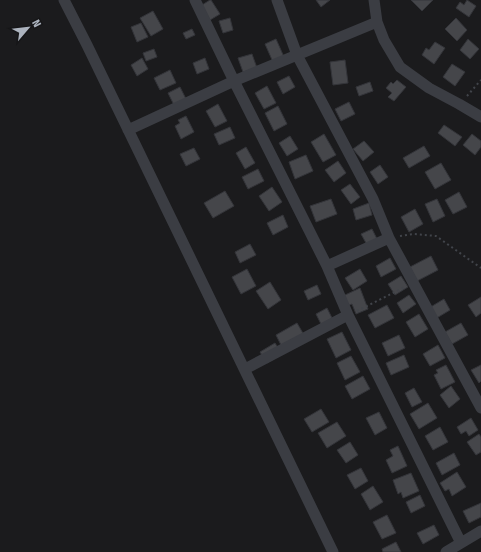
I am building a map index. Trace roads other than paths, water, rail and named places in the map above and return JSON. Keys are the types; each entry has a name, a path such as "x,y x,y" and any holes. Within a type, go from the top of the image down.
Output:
{"street":[{"path":"64,0 333,552"},
{"path":"195,0 327,266 348,314 461,542"},
{"path":"277,0 297,55 373,199 389,238 481,408"},
{"path":"374,0 377,22 384,40 400,67 429,88 481,117"},
{"path":"128,130 234,81 377,22"},
{"path":"327,266 389,238"},
{"path":"245,369 348,314"},
{"path":"446,552 481,531"}]}
